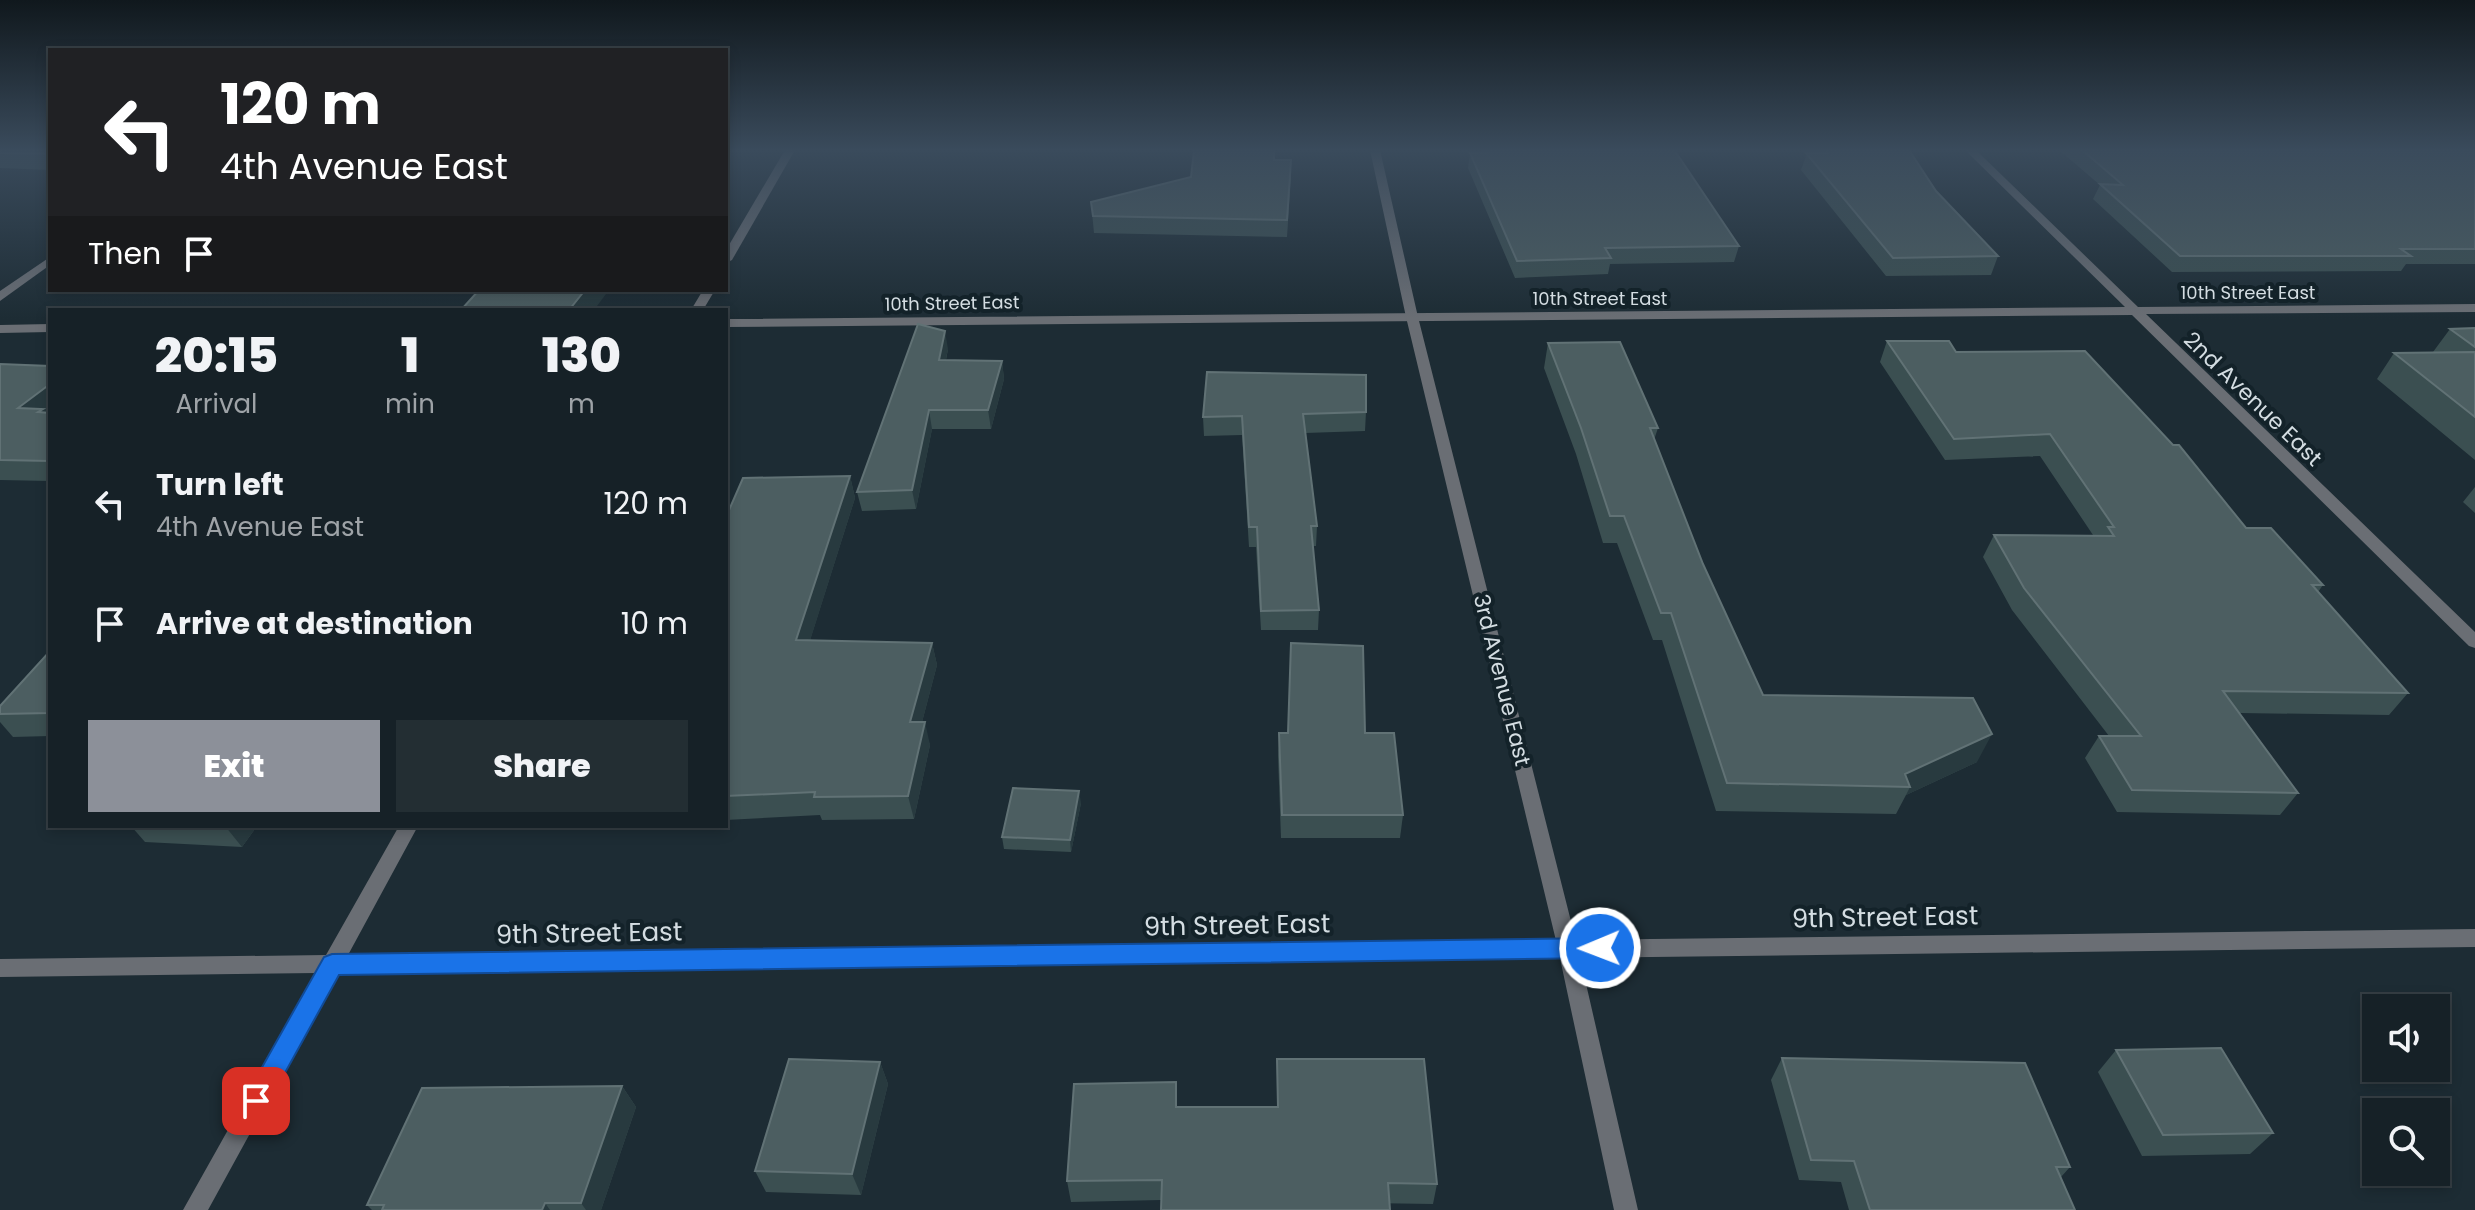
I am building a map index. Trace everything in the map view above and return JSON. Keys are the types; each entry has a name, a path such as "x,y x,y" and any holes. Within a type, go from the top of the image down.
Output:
{"street":[{"path":"728,257 757,206"},
{"name":"3rd Avenue East","path":"1388,206 1568,949 1626,1210"},
{"name":"2nd Avenue East","path":"2027,206 2475,642"},
{"path":"0,297 48,261"},
{"name":"10th Street East","path":"728,323 2475,308"},
{"path":"0,329 48,328"},
{"path":"195,1210 408,828"},
{"name":"9th Street East","path":"0,968 2475,938"}],"building":[{"path":"1092,206 1288,206 1287,220 1093,216"},
{"path":"1493,206 1712,206 1739,246 1605,248 1611,258 1517,261"},
{"path":"1850,206 1951,206 1998,256 1893,258"},
{"path":"2125,206 2475,206 2475,249 2401,249 2411,256 2180,256"},
{"path":"477,292 583,292 571,308 463,308"},
{"path":"918,324 945,331 939,360 1002,361 988,410 929,410 912,490 857,492"},
{"path":"2475,328 2475,347 2450,329"},
{"path":"1887,341 1949,341 1956,352 2085,351 2173,445 2179,445 2246,528 2271,528 2323,585 2312,585 2408,693 2223,691 2298,793 2132,790 2099,736 2141,736 2024,588 1994,535 2114,536 2108,527 2114,527 2050,434 1954,439"},
{"path":"1620,342 1658,428 1650,428 1703,564 1763,695 1973,698 1992,734 1905,774 1910,787 1727,783 1671,613 1661,613 1624,516 1610,516 1548,343"},
{"path":"2475,352 2475,417 2394,353"},
{"path":"0,364 48,366 48,386 18,408 43,409 38,412 48,413 48,461 0,460"},
{"path":"1207,372 1366,375 1366,412 1303,414 1317,526 1311,526 1319,610 1261,611 1257,527 1249,527 1242,416 1203,417"},
{"path":"850,476 796,640 932,643 910,722 925,722 908,796 814,797 815,792 728,796 728,512 743,478"},
{"path":"1291,643 1363,646 1365,733 1394,733 1403,815 1282,815 1279,733 1288,733"},
{"path":"48,653 48,713 0,714 0,706"},
{"path":"1013,788 1079,791 1070,840 1002,837"},
{"path":"2221,1048 2273,1133 2163,1135 2116,1050"},
{"path":"1782,1058 2025,1063 2070,1167 2056,1167 2075,1210 1870,1210 1854,1161 1811,1160"},
{"path":"789,1059 880,1062 852,1174 755,1171"},
{"path":"1277,1059 1424,1059 1437,1184 1388,1183 1390,1210 1161,1210 1162,1180 1067,1181 1074,1084 1176,1082 1176,1107 1278,1107"},
{"path":"622,1086 581,1203 545,1203 542,1210 382,1210 384,1205 367,1205 422,1088"}],"route":[{"path":"256,1101 332,964 1600,948"}]}
